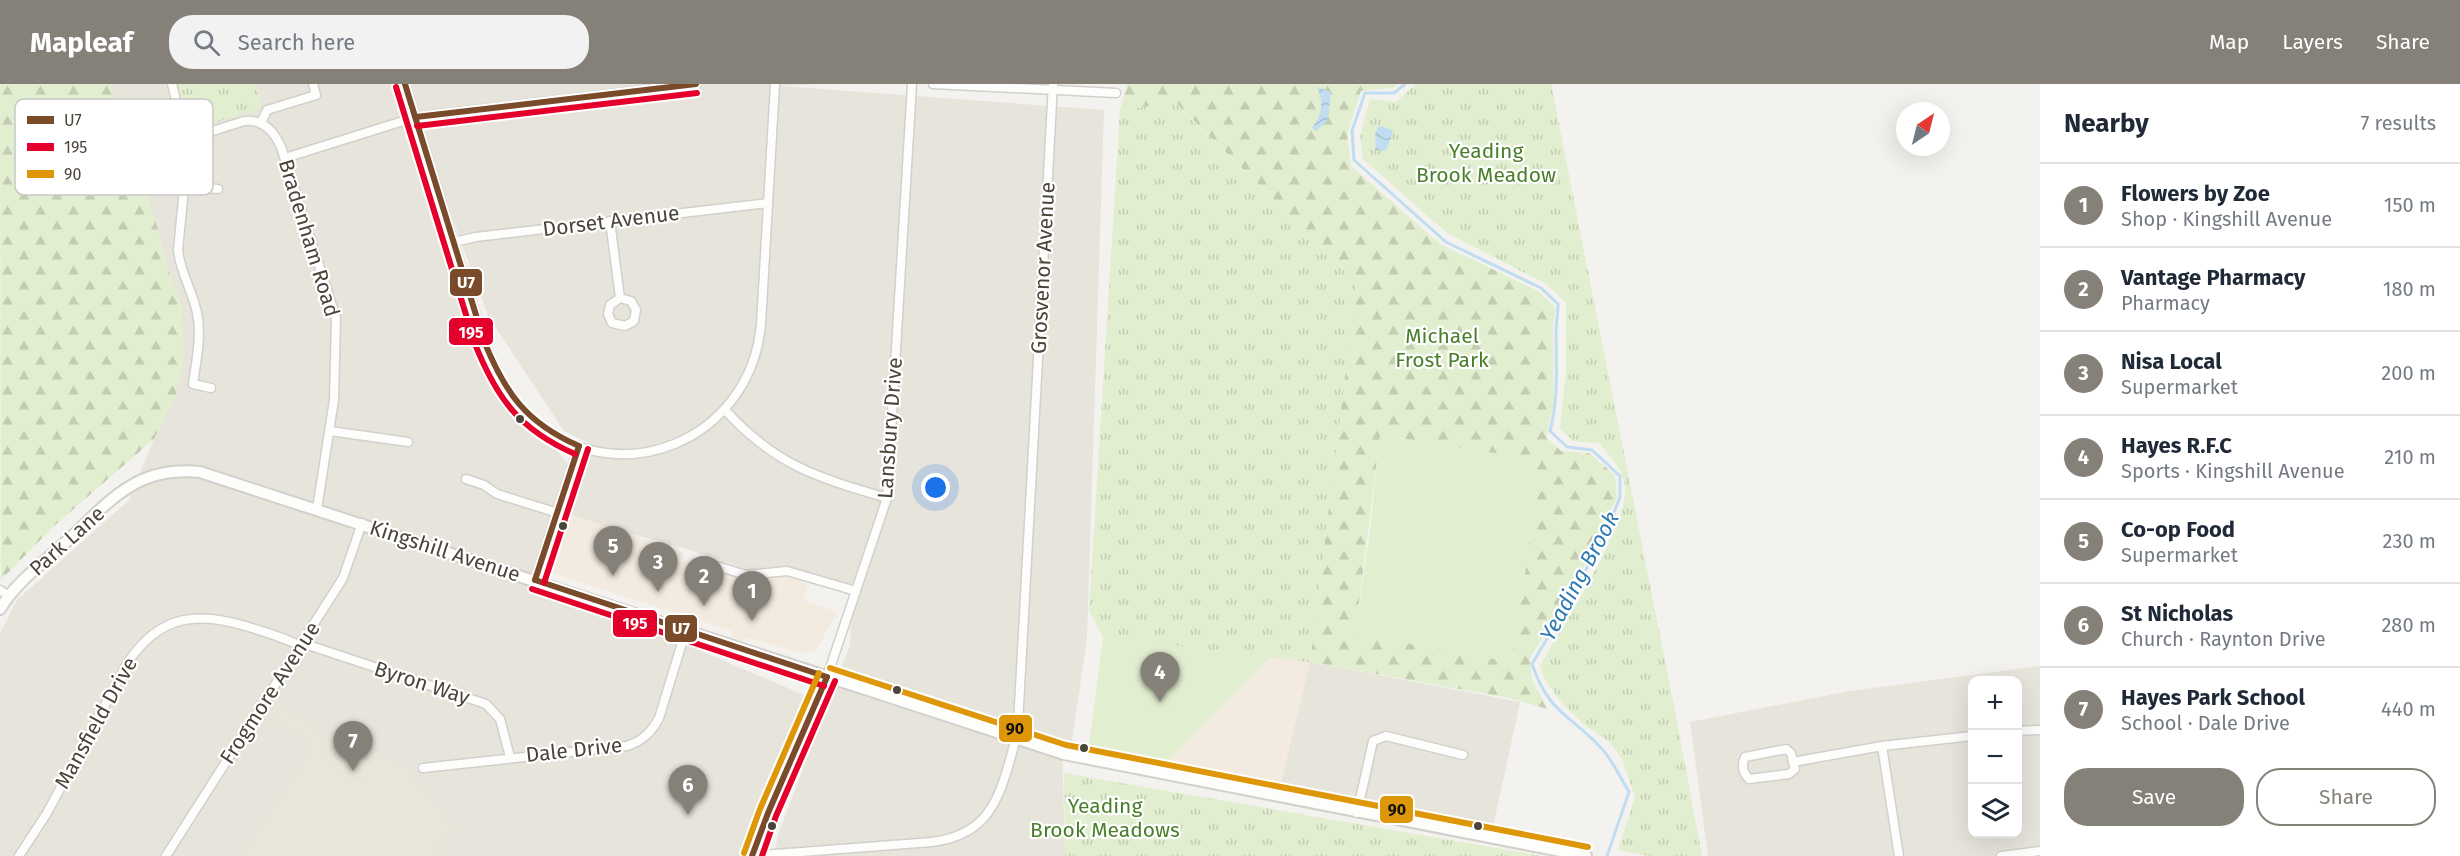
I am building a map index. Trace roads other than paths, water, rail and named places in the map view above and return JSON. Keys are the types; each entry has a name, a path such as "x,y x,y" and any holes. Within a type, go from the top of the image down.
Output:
{"street":[{"path":"172,84 176,99"},
{"path":"213,131 244,121 261,123 267,110 316,95 313,84"},
{"path":"405,84 484,341 506,390 532,419 557,437 579,446 616,453 640,452 665,447 701,431 725,410 747,376 760,337 774,84"},
{"path":"285,158 416,117 696,84"},
{"name":"Lansbury Drive","path":"751,856 827,677 887,498 912,84"},
{"path":"933,84 1053,87 1116,93"},
{"name":"Grosvenor Avenue","path":"751,856 932,842 951,838 971,829 990,811 998,798 1016,740 1053,87"},
{"name":"Bradenham Road","path":"261,123 276,135 285,158 336,318 337,366 330,431 317,509"},
{"path":"213,189 218,189"},
{"path":"183,195 178,250 198,319 193,384 211,388"},
{"name":"Dorset Avenue","path":"454,242 476,237 768,203"},
{"path":"610,221 620,298"},
{"path":"725,410 759,443 790,464 828,480 887,498"},
{"path":"330,431 408,442"},
{"path":"535,580 579,446"},
{"name":"Kingshill Avenue","path":"140,481 169,472 200,472 1064,754 1586,856"},
{"path":"466,479 484,485 497,494 558,513"},
{"name":"Park Lane","path":"0,609 4,593 108,504 140,481"},
{"name":"Frogmore Avenue","path":"166,856 343,578 362,524"},
{"path":"707,563 746,575 787,570 856,591"},
{"name":"Mansfield Drive","path":"19,856 47,813 128,662 137,650 155,635 177,622 209,617 248,626 301,645"},
{"name":"Dale Drive","path":"423,768 627,746 644,738 659,718 686,630"},
{"name":"Byron Way","path":"301,645 486,704 500,719 510,757"},
{"path":"2022,731 2040,730"},
{"path":"1357,813 1373,741 1386,736 1463,754"},
{"path":"1793,762 1882,746 1968,736"},
{"path":"1882,746 1899,856"},
{"path":"1786,749 1791,753 1793,762 1795,769 1789,774 1749,779 1745,775 1742,763 1745,757 1786,749"},
{"path":"2001,856 2040,851"}],"water":[{"path":"1317,87 1331,92 1328,120 1316,131 1312,128 1320,113 1321,103"},
{"path":"1382,126 1393,131 1386,151 1376,150 1375,134 1378,127"}],"waterway":[{"name":"Yeading Brook","path":"1405,84 1394,93 1365,93 1352,131 1354,160 1446,242 1541,288 1558,304 1556,394 1550,431 1567,447 1592,450 1620,476 1620,497 1610,523 1575,591 1532,664 1553,704 1602,749 1629,792 1607,856"}],"place":[{"name":"Co-op Food","path":"613,576"},
{"name":"Nisa Local","path":"658,592"},
{"name":"Vantage Pharmacy","path":"704,606"},
{"name":"Flowers by Zoe","path":"752,621"},
{"name":"Hayes R.F.C","path":"1160,702"},
{"name":"Hayes Park School","path":"353,771"},
{"name":"St Nicholas","path":"688,815"}],"park label":[{"name":"Yeading Brook Meadow","path":"1486,163"},
{"name":"Michael Frost Park","path":"1442,348"},
{"name":"Yeading Brook Meadows","path":"1105,818"}]}
